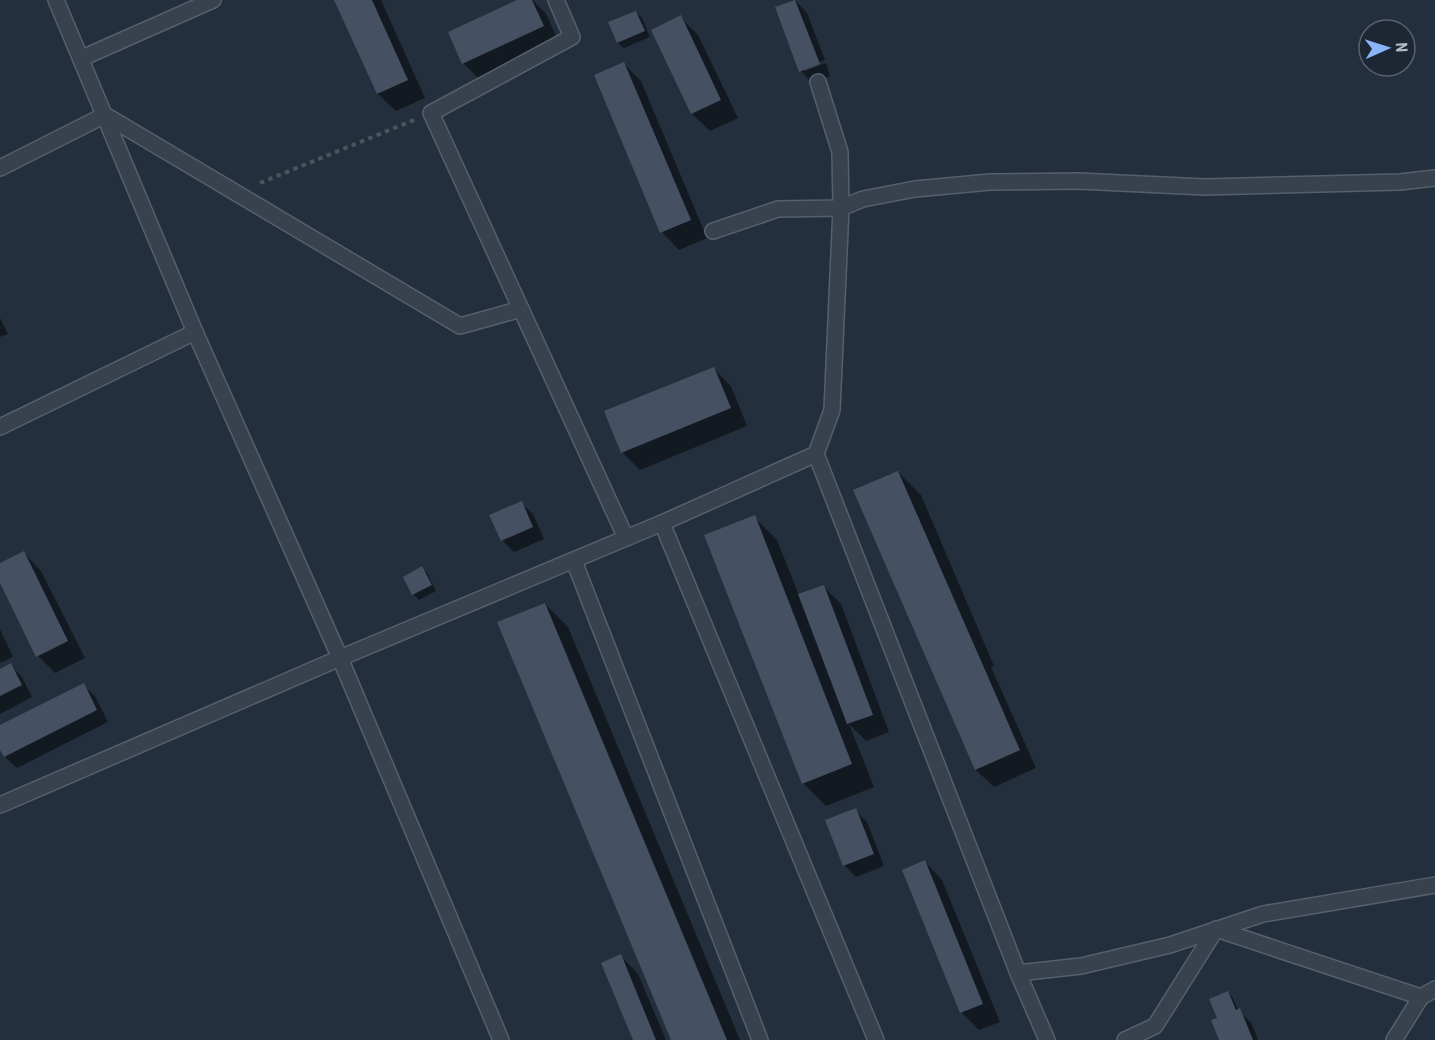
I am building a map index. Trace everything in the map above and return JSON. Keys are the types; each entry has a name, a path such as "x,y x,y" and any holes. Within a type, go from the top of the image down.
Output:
{"lane":[{"path":"56,0 195,333 340,658 501,1040"},
{"path":"82,58 213,0"},
{"path":"556,0 572,37 431,113 626,538"},
{"path":"818,82 840,152 841,208 832,410 816,454 1018,973 1047,1040"},
{"path":"0,168 105,115"},
{"path":"105,115 460,326 521,309"},
{"path":"713,231 778,209 841,208 863,198 915,189 990,182 1078,181 1205,187 1400,182 1435,178"},
{"path":"0,427 195,333"},
{"path":"0,805 340,658 663,523 816,454"},
{"path":"663,523 876,1040"},
{"path":"574,561 760,1040"},
{"path":"1018,973 1081,966 1170,945 1263,914 1435,885"},
{"path":"1216,929 1421,997"},
{"path":"1125,1040 1155,1026 1216,929"},
{"path":"1395,1040 1421,997 1435,989"}],"path":[{"path":"236,193 431,113"}],"building":[{"path":"334,0 372,0 408,80 377,94"},
{"path":"517,0 532,0 544,26 462,64 448,32"},
{"path":"795,0 820,64 799,72 775,7"},
{"path":"636,11 645,31 617,43 608,22"},
{"path":"681,15 721,100 691,114 651,30"},
{"path":"624,62 691,220 660,233 594,75"},
{"path":"714,367 731,408 621,453 604,411"},
{"path":"898,471 1020,750 975,770 853,490"},
{"path":"522,501 533,527 501,541 489,515"},
{"path":"755,515 852,764 802,784 704,535"},
{"path":"24,551 68,641 36,657 0,583 0,563"},
{"path":"422,566 432,585 412,595 403,577"},
{"path":"824,585 873,715 847,724 798,594"},
{"path":"545,603 727,1040 671,1040 497,622"},
{"path":"11,663 22,685 0,696 0,669"},
{"path":"84,683 97,710 4,757 0,750 0,725"},
{"path":"856,808 874,854 843,866 825,820"},
{"path":"925,860 983,1004 960,1013 902,870"},
{"path":"621,954 656,1040 633,1040 601,963"},
{"path":"1228,991 1236,1010 1240,1008 1253,1040 1219,1040 1211,1020 1217,1018 1209,999"}]}
